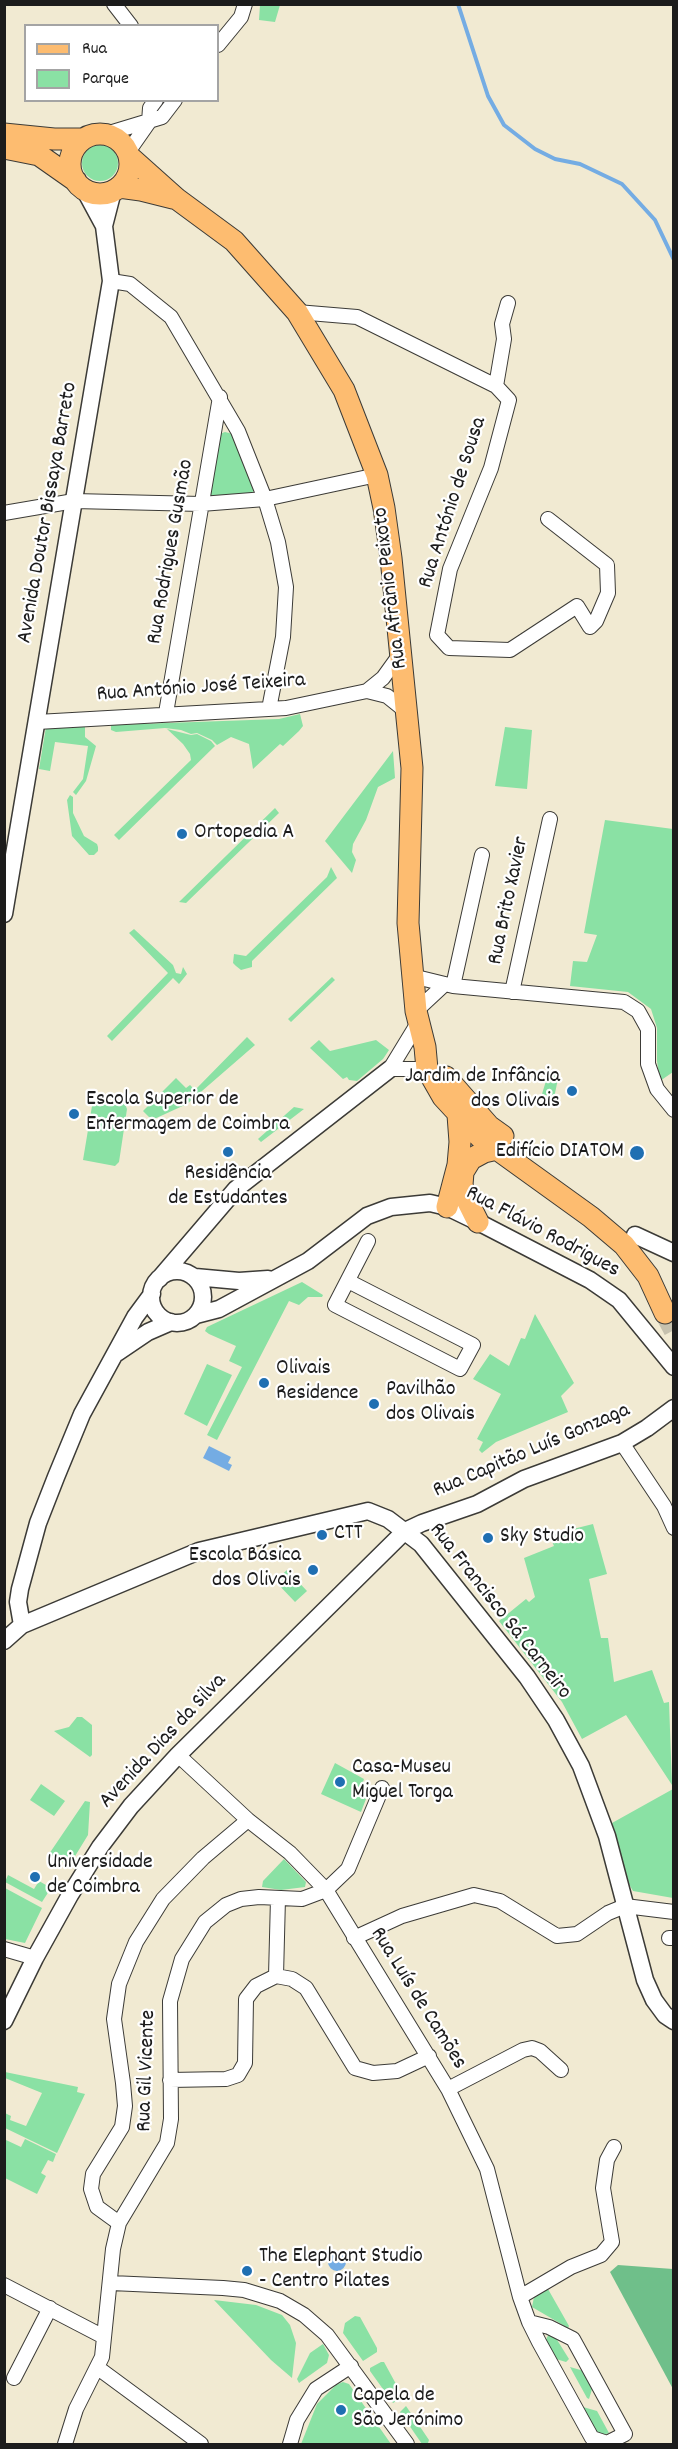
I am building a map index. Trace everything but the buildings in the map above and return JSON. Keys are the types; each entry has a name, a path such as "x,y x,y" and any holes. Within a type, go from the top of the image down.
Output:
{"main road":[{"path":"4,134 54,139 83,139 106,134 123,144 129,155 129,174 116,189 93,193 39,155 4,148"},
{"path":"80,185 70,163 72,154 83,139"},
{"name":"Rua Afrânio Peixoto","path":"129,155 177,199 234,241 297,312 344,390 376,475 384,508 391,558 412,768 408,923 417,1017 428,1069 443,1097 480,1137 591,1216 624,1245 669,1305"},
{"name":"Rua Afrânio Peixoto","path":"116,189 141,190 177,199"},
{"name":"Rua Afrânio Peixoto","path":"425,1047 455,1089 489,1126 599,1205 635,1235 661,1271 669,1305"},
{"path":"447,1207 458,1165 460,1142 458,1115"},
{"path":"478,1222 462,1185 463,1172 471,1159 484,1152 497,1149"}],"street":[{"path":"114,4 129,24"},
{"path":"219,44 241,17 245,4"},
{"path":"129,155 148,122 150,108 154,102"},
{"path":"106,134 162,117 173,102"},
{"name":"Avenida Doutor Bissaya Barreto","path":"4,914 111,281 104,226 80,185"},
{"name":"Avenida Doutor Bissaya Barreto","path":"104,226 116,189"},
{"path":"111,281 130,284 171,317 238,431 265,499 278,542 286,587 283,637 269,709"},
{"path":"297,312 357,317 496,386 504,339 502,324 508,303"},
{"name":"Rua António de Sousa","path":"496,386 509,400 491,468 450,569 437,635 449,648 510,650 578,606 590,627 596,621 608,592 607,565 548,519"},
{"name":"Rua Rodrigues Gusmão","path":"166,713 220,397"},
{"path":"4,513 74,501 201,504 265,499 376,475"},
{"path":"367,691 383,678 401,653"},
{"path":"367,691 387,696 407,712"},
{"name":"Rua António José Teixeira","path":"37,722 286,708 367,691"},
{"name":"Rua Brito Xavier","path":"512,992 550,819"},
{"path":"22,1625 18,1602 38,1523 82,1414 135,1317 152,1294 159,1279 236,1190 390,1069 417,1017 449,985 482,855"},
{"path":"412,976 449,985 624,1002 638,1011 648,1029 648,1064 657,1089 674,1110"},
{"path":"390,1069 428,1069"},
{"name":"Rua Flávio Rodrigues","path":"196,1315 219,1309 308,1261 367,1216 391,1207 430,1203 447,1207 590,1280 618,1300 674,1366"},
{"path":"635,1235 674,1253"},
{"path":"114,1355 148,1332 171,1322 188,1321 196,1315 203,1300 203,1292 191,1275 191,1240"},
{"path":"348,1281 473,1345 460,1369 335,1305 368,1241"},
{"path":"159,1279 172,1271 191,1275"},
{"name":"Rua Flávio Rodrigues","path":"191,1275 239,1281 271,1279"},
{"path":"152,1294 154,1309 164,1319 171,1322"},
{"name":"Rua Capitão Luís Gonzaga","path":"405,1531 477,1504 524,1479 621,1443 647,1428 674,1408"},
{"path":"621,1443 664,1506 674,1528"},
{"name":"Rua Francisco Sá Carneiro","path":"4,1641 22,1625 199,1551 368,1511 387,1519 405,1531 428,1553 527,1677 556,1720 581,1767 607,1836 645,1980 665,2015 674,2021"},
{"name":"Avenida Dias da Silva","path":"4,2021 70,1894 100,1847 131,1806 178,1755 405,1531"},
{"name":"Rua Luís de Camões","path":"178,1755 248,1820 290,1854 326,1890 429,2056 448,2089 487,2169 520,2297 529,2322 592,2438 607,2444 626,2434 573,2339 549,2327 529,2322"},
{"path":"326,1890 348,1869 382,1788"},
{"path":"119,2223 104,2214 98,2207 90,2189 93,2174 122,2127 124,2116 123,2083 114,2019 119,1984 136,1942 164,1899 203,1858 248,1820"},
{"name":"Rua Gil Vicente","path":"65,2445 76,2409 102,2357 113,2249 119,2223 167,2143 171,2119 170,2001 182,1959 205,1922 226,1905 240,1899 302,1899 326,1890"},
{"path":"354,1938 402,1916 474,1894 500,1901 557,1936 577,1934 608,1913 625,1906 674,1912"},
{"path":"276,1976 278,1898"},
{"path":"4,1949 35,1958"},
{"path":"170,2080 226,2079 238,2075 245,2062 246,1999 256,1986 276,1976 292,1979 306,1988 355,2068 373,2073 397,2071 429,2056"},
{"path":"448,2089 523,2050 532,2048 540,2051 561,2070"},
{"path":"520,2297 571,2267 601,2255 612,2242 603,2188 607,2160 614,2147"},
{"path":"111,2283 223,2288 263,2294 280,2301 304,2315 327,2335 407,2445"},
{"path":"4,2285 104,2337"},
{"path":"14,2378 50,2308"},
{"path":"290,2445 297,2420 315,2389 351,2366"},
{"path":"98,2368 201,2445"}],"green space":[{"path":"260,5 280,5 275,22 259,20"},
{"path":"100,145 112,151 118,163 112,175 100,181 88,175 82,163 88,151"},
{"path":"225,432 233,434 255,489 252,493 212,498 207,494 217,435"},
{"path":"300,714 303,726 299,731 283,746 280,744 253,769 249,744 231,737 217,745 197,733 191,734 181,730 165,728 116,732 111,730 111,725 279,719"},
{"path":"85,726 85,737 96,746 86,781 76,795 73,792 83,779 88,746 55,742 50,771 39,769 46,727"},
{"path":"505,727 532,730 527,789 495,786"},
{"path":"167,729 191,735 197,734 211,741 215,746 119,840 114,835 191,760 183,744"},
{"path":"393,751 395,778 378,787 366,820 353,844 352,852 356,860 352,873 325,841"},
{"path":"70,795 73,797 73,813 84,836 97,844 98,851 94,855 89,855 72,836 67,800"},
{"path":"275,808 279,813 186,903 179,902"},
{"path":"605,820 673,829 673,1072 660,1081 657,1061 657,1028 651,1009 628,992 570,986 573,961 587,962 597,935 584,933"},
{"path":"331,867 337,878 252,961 252,967 241,970 236,966 233,963 234,954 246,956 327,877"},
{"path":"134,929 173,965 176,973 181,974 183,967 187,974 179,984 173,978 112,1041 107,1036 168,973 129,933"},
{"path":"332,977 335,980 291,1022 288,1019"},
{"path":"247,1037 255,1045 187,1104 152,1120 143,1111 176,1078 186,1088 190,1085 195,1090"},
{"path":"319,1040 330,1051 376,1040 389,1050 383,1059 357,1081 349,1080 347,1077 343,1079 310,1048"},
{"path":"549,1071 559,1074 554,1098 542,1094"},
{"path":"93,1100 125,1104 127,1109 119,1162 115,1166 83,1160"},
{"path":"294,1107 304,1109 261,1142 258,1139"},
{"path":"302,1282 323,1295 322,1297 308,1297 299,1305 289,1301 217,1440 207,1435 242,1367 229,1361 236,1346 209,1334 205,1331 207,1327"},
{"path":"535,1314 574,1383 561,1396 568,1412 496,1442 482,1453 479,1450 483,1442 477,1439 501,1394 473,1379 490,1354 509,1366 521,1338 525,1339"},
{"path":"207,1364 232,1375 207,1426 184,1414"},
{"path":"593,1524 607,1574 589,1579 601,1638 608,1638 614,1682 652,1670 664,1703 669,1702 672,1785 626,1715 582,1739 562,1702 499,1621 526,1599 529,1602 535,1597 524,1558 554,1546 549,1535"},
{"path":"287,1570 307,1591 295,1602 275,1581"},
{"path":"77,1717 82,1717 92,1725 92,1755 90,1757 54,1731 69,1727"},
{"path":"335,1763 364,1779 361,1788 366,1799 361,1812 321,1794"},
{"path":"41,1784 65,1801 54,1816 30,1800"},
{"path":"673,1789 673,1898 633,1891 612,1823"},
{"path":"85,1801 90,1802 88,1835 69,1866 49,1854"},
{"path":"284,1859 306,1882 305,1887 281,1890 262,1887 263,1881"},
{"path":"8,1875 34,1889 39,1881 51,1888 42,1902 5,1882"},
{"path":"5,1888 42,1908 25,1943 5,1939"},
{"path":"5,2072 78,2087 77,2092 85,2094 57,2153 5,2128 5,2113 11,2116 10,2120 26,2126 42,2093 5,2078"},
{"path":"25,2139 56,2154 53,2162 48,2160 41,2173 46,2176 37,2194 5,2178 6,2140 21,2147"},
{"path":"618,2265 673,2269 673,2389 610,2272"},
{"path":"548,2289 569,2326 568,2328 532,2307 534,2297"},
{"path":"214,2300 256,2305 282,2315 290,2325 296,2343 292,2378 271,2360"},
{"path":"355,2316 360,2317 377,2348 377,2352 363,2361 343,2333 345,2323"},
{"path":"549,2334 554,2335 569,2359 566,2362 556,2359 545,2341"},
{"path":"323,2344 329,2355 327,2363 299,2383 297,2379 310,2353"},
{"path":"384,2362 403,2397 393,2403 370,2371 370,2368"},
{"path":"570,2367 584,2371 593,2386 589,2399 587,2398"},
{"path":"343,2382 349,2384 391,2444 301,2444 317,2404 336,2385"},
{"path":"406,2406 429,2440 428,2443 422,2444 400,2412"},
{"path":"583,2407 597,2411 609,2433 603,2435 596,2431"}],"water":[{"path":"209,1446 231,1457 228,1463 232,1465 229,1471 203,1458"},
{"path":"337,2253 343,2256 346,2262 343,2268 337,2271 331,2268 328,2262 331,2256"}],"waterway":[{"path":"458,4 488,96 504,125 535,149 555,159 580,164 622,184 655,220 674,260"}],"tunnel":[{"path":"665,1313 674,1330"}],"place":[{"name":"Ortopedia A","path":"182,834"},
{"name":"Jardim de Infância dos Olivais","path":"572,1091"},
{"name":"Escola Superior de Enfermagem de Coimbra","path":"74,1114"},
{"name":"Residência de Estudantes","path":"228,1152"},
{"name":"Edifício DIATOM","path":"637,1153"},
{"name":"Olivais Residence","path":"264,1383"},
{"name":"Pavilhão dos Olivais","path":"374,1404"},
{"name":"CTT","path":"322,1535"},
{"name":"Sky Studio","path":"488,1538"},
{"name":"Escola Básica dos Olivais","path":"313,1570"},
{"name":"Casa-Museu Miguel Torga","path":"340,1782"},
{"name":"Universidade de Coimbra","path":"35,1877"},
{"name":"The Elephant Studio - Centro Pilates","path":"247,2271"},
{"name":"Capela de São Jerónimo","path":"341,2410"}]}
